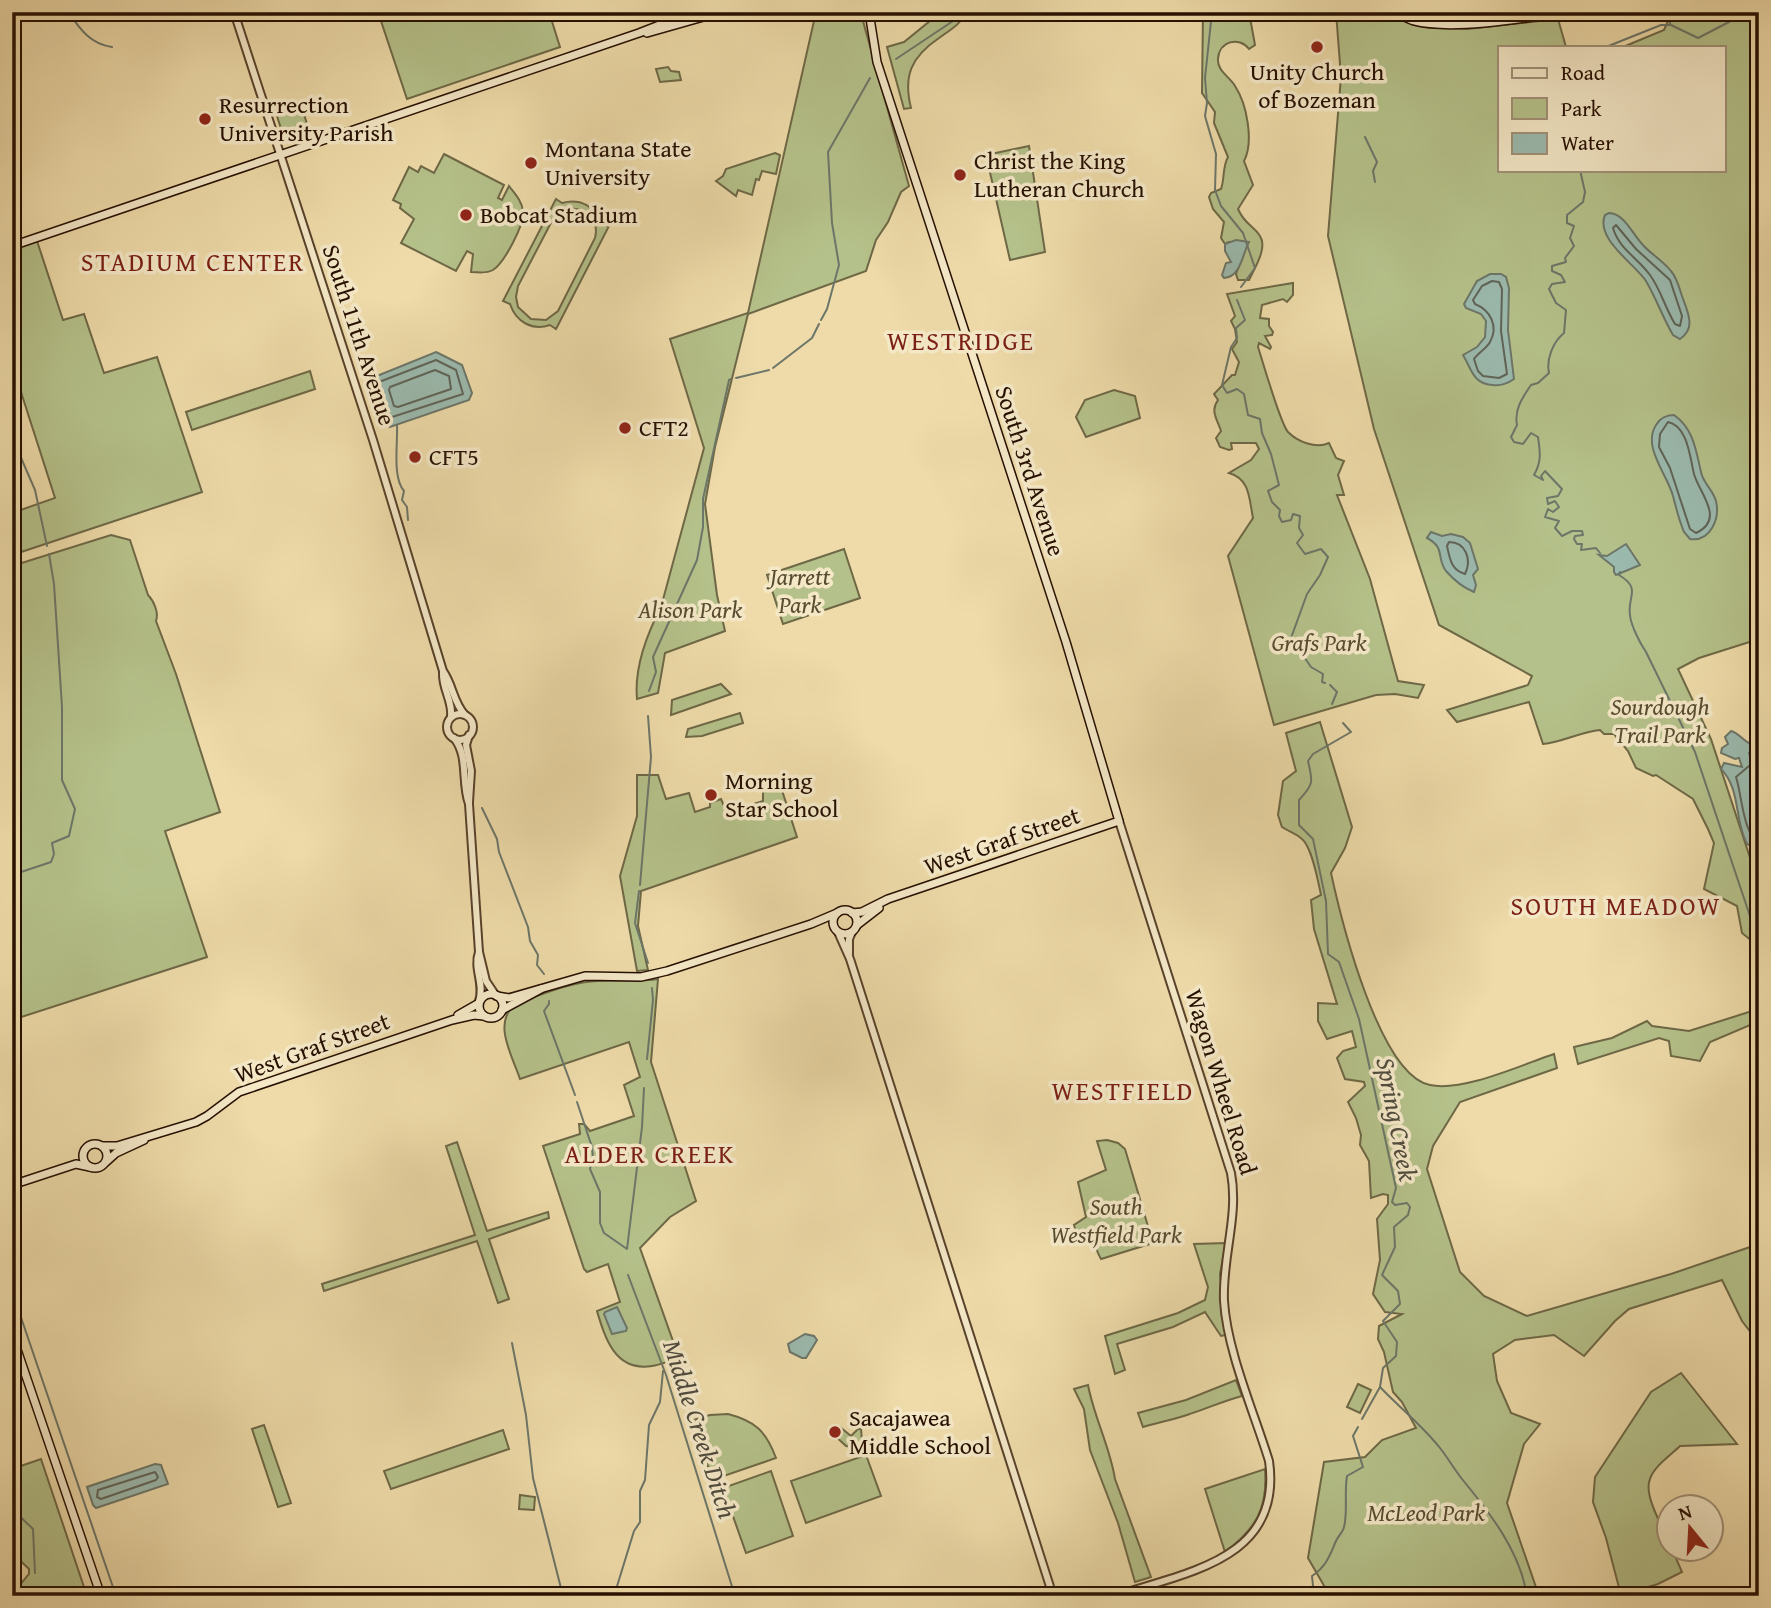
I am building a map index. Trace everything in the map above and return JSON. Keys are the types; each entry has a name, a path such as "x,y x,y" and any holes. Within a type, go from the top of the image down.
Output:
{"main road":[{"path":"12,246 639,33 693,12"},
{"path":"639,33 721,12"},
{"name":"South 3rd Avenue","path":"869,12 877,62 1066,642 1119,821"},
{"path":"1393,12 1412,20 1450,24 1510,20 1563,12"},
{"path":"1436,12 1464,12"},
{"path":"1106,826 1115,807"},
{"name":"West Graf Street","path":"852,913 862,912 898,897 1119,821"},
{"name":"West Graf Street","path":"854,928 898,897"},
{"path":"837,913 852,913 854,928 847,934 836,930 833,921 837,913"},
{"name":"West Graf Street","path":"452,1020 489,994 509,998 585,975 653,975 811,924 837,913"},
{"name":"West Graf Street","path":"811,924 828,924 836,930"},
{"name":"West Graf Street","path":"106,1162 116,1153 151,1137 207,1116 239,1092 452,1020 474,1015 496,1017 515,1001 541,989"},
{"path":"497,996 502,1001 502,1010"},
{"path":"479,1002 479,1009 484,1016"},
{"name":"West Graf Street","path":"103,1146 114,1147 151,1137"},
{"path":"12,1185 76,1164 99,1168 106,1162 107,1153 103,1146 92,1144 75,1160 54,1171"},
{"path":"85,1150 84,1161 90,1167"},
{"path":"12,1335 101,1596"}],"street":[{"name":"South 11th Avenue","path":"234,12 371,433 443,671 464,715"},
{"name":"South 11th Avenue","path":"443,671 443,681 451,704 450,718"},
{"path":"469,804 465,794 462,753 447,728 450,718 456,715 464,715 471,722 472,729 466,745 471,771 469,804 479,952 486,981 497,996"},
{"path":"454,738 460,739 469,735"},
{"name":"Wagon Wheel Road","path":"1115,1596 1210,1564 1241,1546 1255,1531 1267,1508 1271,1476 1269,1461 1229,1334 1224,1300 1234,1204 1231,1173 1119,821"},
{"path":"850,959 849,944 854,928"},
{"path":"836,930 850,959 1053,1596"},
{"path":"479,952 477,966 482,987 479,1002"}],"green space":[{"path":"378,12 549,12 560,47 407,99"},
{"name":"Alison Park","path":"816,12 863,12 863,21 909,186 901,192 888,222 876,240 866,271 748,314 715,447 705,504 717,595 725,631 665,653 658,693 637,699 643,651 661,607 704,448 670,339 748,313"},
{"path":"941,12 967,12 958,24 929,45 916,60 908,86 911,108 904,109 887,47 904,42"},
{"path":"1203,12 1249,12 1255,45 1249,49 1240,43 1230,42 1222,48 1218,59 1222,70 1239,94 1248,123 1248,144 1244,161 1253,185 1238,209 1262,241 1259,258 1249,280 1238,280 1236,274 1243,254 1229,242 1225,244 1221,238 1224,222 1213,209 1209,197 1211,193 1221,189 1228,157 1214,123 1215,112 1202,93"},
{"name":"Sourdough Trail Park","path":"1336,12 1375,12 1419,26 1467,29 1558,19 1566,46 1498,46 1498,172 1726,172 1726,46 1625,46 1664,30 1672,12 1759,12 1759,639 1699,658 1678,669 1711,739 1759,885 1759,976 1752,957 1752,941 1742,933 1737,906 1704,889 1714,843 1693,799 1656,775 1636,768 1628,751 1614,734 1604,734 1600,730 1543,744 1529,702 1457,722 1447,710 1528,685 1532,676 1439,625 1374,429 1328,236 1341,77"},
{"path":"668,67 671,71 679,72 681,80 660,82 656,69"},
{"path":"300,102 310,133 285,141 275,110"},
{"path":"1029,146 1045,252 1010,260 986,155"},
{"path":"775,153 780,155 776,174 762,171 759,180 756,179 752,195 738,190 736,196 716,181 723,176 726,169"},
{"name":"Bobcat Stadium","path":"444,154 504,185 498,198 502,200 509,186 521,204 523,217 517,234 503,260 493,270 471,272 473,254 467,251 456,271 401,243 414,219 400,208 401,204 393,200 409,167 418,172 421,166 434,173"},
{"path":"556,199 562,203 586,205 595,212 602,224 609,226 556,329 550,325 537,327 526,324 516,316 510,304 503,301","holes":["569,208 583,210 594,222 595,238 558,311 546,320 531,319 518,307 518,286 554,217"]},
{"path":"37,241 63,320 84,314 104,373 157,357 202,492 12,555 12,513 55,498 12,364 12,249"},
{"name":"Grafs Park","path":"1293,283 1293,295 1287,302 1283,299 1262,305 1260,318 1269,319 1273,332 1272,335 1265,336 1270,349 1259,343 1258,347 1272,392 1288,432 1307,444 1329,443 1336,458 1344,461 1338,475 1344,495 1337,495 1370,579 1398,681 1424,685 1418,698 1395,694 1376,695 1274,725 1228,556 1253,518 1245,485 1229,473 1251,460 1259,449 1256,443 1231,443 1232,449 1229,450 1220,447 1216,438 1221,431 1214,411 1218,400 1214,394 1235,375 1239,362 1232,349 1237,342 1231,321 1235,316 1227,294"},
{"path":"310,371 315,389 192,430 186,412"},
{"path":"1114,390 1135,396 1140,418 1086,437 1076,417 1085,400"},
{"path":"111,535 130,540 148,595 155,607 156,621 176,674 220,812 165,831 207,957 12,1020 12,566"},
{"name":"Jarrett Park","path":"844,549 860,598 783,624 767,575"},
{"path":"721,684 731,694 671,715 672,700"},
{"path":"740,713 743,723 702,736 686,737 688,729"},
{"name":"McLeod Park","path":"1320,722 1352,827 1345,848 1331,873 1353,958 1379,1026 1394,1054 1412,1075 1430,1085 1443,1086 1475,1081 1554,1054 1557,1068 1460,1102 1433,1146 1427,1169 1460,1272 1484,1296 1527,1316 1671,1274 1759,1244 1759,1343 1742,1321 1722,1280 1629,1309 1584,1356 1554,1335 1515,1340 1493,1354 1497,1381 1511,1413 1540,1424 1524,1444 1507,1503 1539,1596 1482,1596 1481,1592 1469,1596 1330,1596 1308,1558 1324,1462 1365,1457 1382,1440 1416,1428 1402,1402 1393,1392 1384,1352 1378,1339 1379,1326 1402,1314 1385,1312 1373,1294 1380,1260 1377,1219 1388,1204 1388,1195 1371,1198 1369,1161 1360,1145 1361,1135 1348,1102 1365,1086 1364,1082 1345,1079 1337,1058 1343,1051 1356,1047 1352,1031 1327,1039 1318,1021 1318,1003 1337,1004 1314,929 1311,900 1321,895 1306,843 1282,827 1278,815 1283,781 1296,771 1286,733"},
{"path":"637,775 658,775 666,799 689,793 695,812 710,807 710,803 721,799 727,813 763,801 763,791 772,789 779,781 797,837 641,891 638,926 648,970 637,971 620,876 637,816"},
{"path":"658,979 651,1062 696,1201 670,1217 640,1248 679,1358 655,1365 639,1366 620,1358 608,1342 597,1311 620,1302 608,1264 587,1272 584,1269 543,1146 580,1134 579,1124 584,1124 590,1131 634,1116 624,1085 640,1077 629,1042 520,1079 504,1029 509,1010 517,1003 559,988 595,981"},
{"path":"1759,999 1759,1028 1750,1025 1710,1042 1700,1061 1671,1056 1669,1041 1659,1038 1578,1064 1574,1047 1612,1038 1647,1021 1652,1026 1689,1031 1749,1012"},
{"name":"South Westfield Park","path":"1097,1141 1118,1143 1125,1149 1153,1243 1101,1259 1092,1239 1077,1236 1074,1225 1086,1217 1078,1182 1106,1170"},
{"path":"457,1142 487,1231 548,1212 549,1218 489,1239 509,1299 498,1303 477,1241 324,1291 322,1284 475,1235 446,1146"},
{"path":"1226,1243 1220,1274 1226,1335 1221,1336 1205,1312 1173,1327 1117,1344 1125,1370 1115,1374 1105,1336 1178,1313 1205,1300 1208,1287 1194,1244"},
{"path":"1681,1373 1737,1444 1680,1446 1655,1470 1650,1479 1649,1493 1656,1513 1656,1562 1678,1562 1682,1572 1658,1584 1621,1595 1593,1502 1595,1477 1651,1392"},
{"path":"1236,1380 1242,1396 1182,1417 1143,1427 1138,1413 1186,1400"},
{"path":"1358,1384 1371,1390 1360,1413 1347,1407"},
{"path":"1088,1385 1115,1479 1151,1577 1135,1582 1118,1523 1090,1450 1084,1409 1074,1389"},
{"path":"728,1414 758,1428 776,1458 718,1478 710,1473 694,1420 710,1415"},
{"path":"264,1425 291,1503 278,1507 252,1429"},
{"path":"840,1427 851,1436 861,1429 862,1441 865,1444 858,1448 846,1446 833,1434"},
{"path":"503,1430 509,1449 391,1489 384,1471"},
{"path":"866,1455 881,1496 806,1523 791,1481"},
{"path":"41,1459 87,1596 15,1596 14,1592 29,1574 29,1569 12,1553 12,1469"},
{"path":"1265,1469 1264,1495 1258,1516 1245,1535 1225,1552 1205,1489"},
{"path":"771,1471 793,1536 746,1553 723,1488"},
{"path":"520,1495 535,1497 534,1510 519,1509"}],"water":[{"path":"1609,213 1624,220 1643,245 1668,267 1675,277 1689,319 1688,330 1680,339 1673,335 1646,281 1611,242 1603,224 1605,215"},
{"path":"1236,240 1249,242 1238,270 1230,277 1224,278 1222,275 1226,263 1231,262 1225,251 1225,244"},
{"path":"1490,274 1506,277 1509,288 1508,330 1514,379 1499,385 1486,384 1477,379 1463,355 1477,347 1485,337 1486,321 1481,314 1466,308 1464,304 1477,281"},
{"path":"436,352 462,365 472,393 469,400 390,427 383,424 372,388 372,378"},
{"path":"1674,415 1690,434 1702,476 1716,501 1717,515 1712,528 1709,533 1697,539 1690,539 1684,532 1652,442 1652,433 1661,419"},
{"path":"1431,532 1442,536 1451,534 1463,537 1470,543 1478,569 1473,575 1476,585 1474,592 1446,571 1439,549 1427,538"},
{"path":"1626,544 1640,565 1616,575 1614,567 1599,555 1607,556"},
{"path":"1731,731 1751,744 1754,749 1749,753 1751,759 1759,759 1759,855 1755,848 1747,844 1743,835 1732,786 1721,769 1724,763 1742,767 1739,758 1721,753 1722,748 1728,744 1725,737"},
{"path":"617,1307 627,1328 626,1331 612,1334 604,1314"},
{"path":"805,1334 814,1336 817,1340 806,1358 802,1358 790,1352 788,1344"},
{"path":"155,1464 161,1465 168,1484 96,1508 93,1505 87,1487"}],"waterway":[{"path":"68,12 81,30 92,39 112,47"},
{"path":"896,59 963,12"},
{"name":"Spring Creek","path":"1212,12 1205,78 1205,116 1216,154 1215,190 1221,206 1243,233 1255,268 1241,287"},
{"path":"1670,12 1670,24"},
{"path":"1671,25 1698,38 1729,22 1738,12"},
{"path":"1608,46 1661,25 1670,25"},
{"name":"Middle Creek Ditch","path":"821,320 827,309 839,265 832,223 828,152 870,78"},
{"path":"1365,137 1377,162 1373,171 1375,182"},
{"path":"1580,172 1585,192 1583,202 1567,215 1567,223 1574,226 1570,238 1574,246 1565,258 1566,262 1552,266 1552,271 1561,275 1565,282 1552,284 1549,289 1556,303 1566,310 1564,333 1551,351 1549,373 1538,383 1531,385 1522,399 1517,425 1511,437 1514,442 1523,444 1531,433 1538,437 1540,452 1534,475 1543,480 1541,476 1545,471 1562,489 1558,496 1547,498 1548,504 1555,501 1559,507 1553,512 1548,509 1545,517 1559,521 1555,528 1562,536 1572,531 1582,531 1583,535 1575,536 1574,539 1577,544 1582,544 1581,550 1596,548 1600,553"},
{"name":"Spring Creek","path":"1237,300 1245,320 1236,328 1237,338 1231,347 1222,385 1227,393 1237,389 1244,394 1248,415 1260,419 1279,485 1268,491 1272,502 1280,510 1282,522 1291,520 1293,514 1300,516 1299,528 1303,535 1297,543 1305,554 1321,549 1328,557 1307,594 1291,638 1311,667 1323,674 1322,682 1325,683"},
{"name":"Middle Creek Ditch","path":"773,368 812,338 819,324"},
{"name":"Middle Creek Ditch","path":"736,378 769,370"},
{"name":"Middle Creek Ditch","path":"649,691 656,672 653,657 697,560 703,527 703,499 731,379"},
{"path":"397,425 397,469 404,491 402,500 407,507 408,520"},
{"path":"12,437 35,490 47,546"},
{"path":"12,875 51,862 54,854 52,843 69,836 75,809 62,780 62,707 54,584 49,554"},
{"path":"1620,572 1619,575 1632,589 1630,608 1634,629 1695,752 1759,943"},
{"name":"Spring Creek","path":"1330,685 1337,692 1332,704"},
{"name":"Middle Creek Ditch","path":"640,885 651,757 648,716"},
{"name":"Spring Creek","path":"1343,723 1351,732 1313,754 1308,761 1311,782 1299,800 1299,825 1313,839 1326,901 1328,954 1339,962 1359,1019 1396,1188 1392,1202 1395,1205 1407,1203 1410,1207 1408,1215 1394,1227 1395,1247 1382,1275 1398,1291 1400,1304 1383,1321 1397,1342 1396,1356 1383,1368 1380,1387 1433,1440 1493,1519 1511,1548 1527,1596"},
{"path":"482,808 497,839 499,852 528,927 530,941 538,955 537,965 544,974"},
{"name":"Middle Creek Ditch","path":"639,891 635,923 648,963"},
{"name":"Middle Creek Ditch","path":"647,1059 652,988"},
{"path":"549,1001 544,1011 575,1095"},
{"name":"Middle Creek Ditch","path":"577,1102 592,1147 590,1169 600,1192 600,1223 604,1233 627,1249 642,1127 644,1088"},
{"name":"Middle Creek Ditch","path":"628,1275 666,1375 735,1596"},
{"path":"12,1291 116,1596"},
{"path":"1759,1310 1756,1310 1759,1323"},
{"path":"512,1343 526,1415 533,1478 563,1596"},
{"path":"614,1596 634,1531 640,1522 640,1491 645,1480 649,1425 660,1402 663,1371"},
{"path":"1362,1419 1380,1387"},
{"path":"1314,1596 1312,1576 1321,1569 1343,1531 1347,1476 1363,1467 1353,1436 1358,1427"},
{"path":"12,1509 33,1529 35,1573"},
{"path":"33,1587 33,1596"}],"place":[{"name":"Unity Church of Bozeman","path":"1317,47"},
{"name":"Resurrection University Parish","path":"205,119"},
{"name":"Montana State University","path":"531,163"},
{"name":"Christ the King Lutheran Church","path":"960,175"},
{"name":"Bobcat Stadium","path":"466,215"},
{"name":"CFT2","path":"625,428"},
{"name":"CFT5","path":"415,457"},
{"name":"Morning Star School","path":"711,795"},
{"name":"Sacajawea Middle School","path":"835,1432"}],"district":[{"name":"STADIUM CENTER","path":"193,262"},
{"name":"WESTRIDGE","path":"961,341"},
{"name":"SOUTH MEADOW","path":"1616,906"},
{"name":"WESTFIELD","path":"1123,1091"},
{"name":"ALDER CREEK","path":"650,1154"}]}
